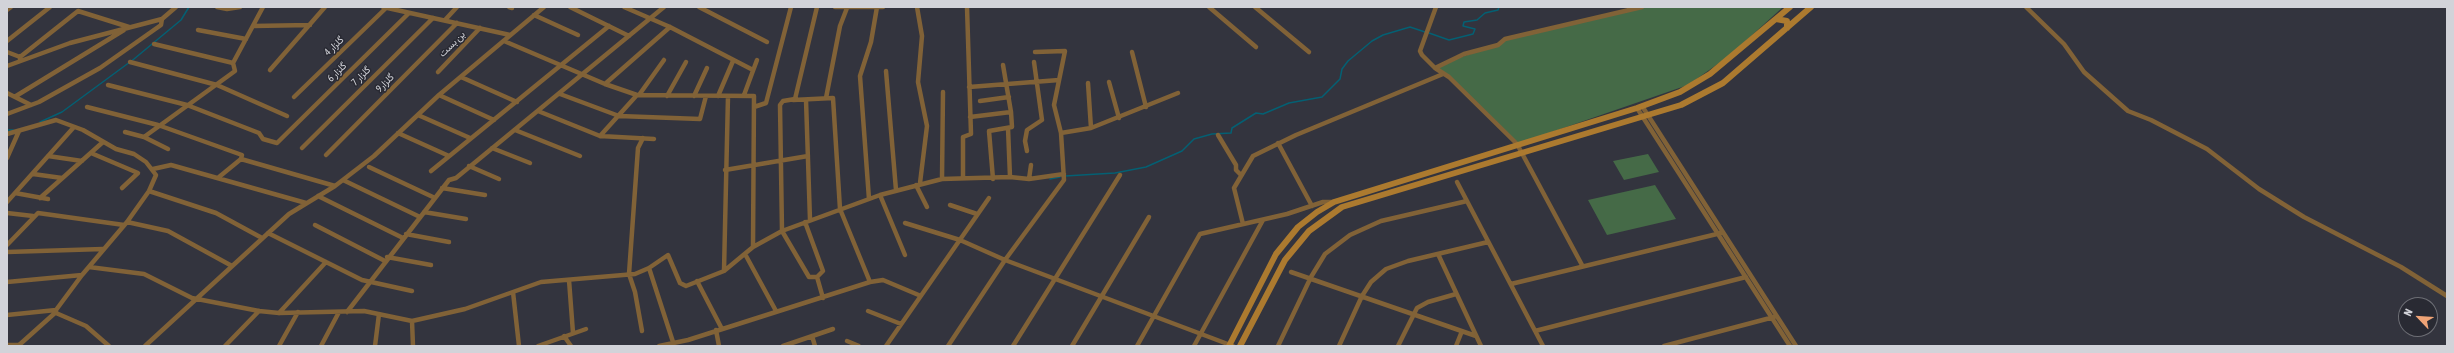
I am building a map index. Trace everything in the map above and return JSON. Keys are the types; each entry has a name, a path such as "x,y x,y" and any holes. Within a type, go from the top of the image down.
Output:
{"street":[{"path":"7,10 11,7"},
{"path":"7,41 50,7"},
{"path":"7,66 20,59 70,43 162,19 176,7"},
{"path":"217,7 227,9 240,7"},
{"path":"144,137 158,125 235,71 233,63 264,7"},
{"path":"270,70 325,7"},
{"path":"384,7 396,8 408,13 510,35"},
{"name":"گلزار 4","path":"294,97 384,7"},
{"path":"445,20 457,7"},
{"path":"145,346 198,300 232,266 289,214 343,180 544,7"},
{"path":"570,7 629,36"},
{"path":"624,7 650,20 670,27 753,70"},
{"path":"347,312 386,259 449,180 456,178 664,7"},
{"path":"699,7 767,42"},
{"path":"754,107 766,103 791,7"},
{"path":"793,100 818,7"},
{"path":"835,7 883,7"},
{"path":"918,7 918,22 922,36 918,82 927,126 918,184 927,207"},
{"path":"963,178 962,137 971,134 967,7"},
{"path":"1210,8 1217,7"},
{"path":"1255,7 1309,52"},
{"path":"1436,7 1420,51 1435,68 1449,77 1517,144 1582,266"},
{"path":"1435,68 1440,64 1464,54 1498,45 1505,39 1642,7"},
{"path":"1137,346 1200,234 1263,220 1312,206 1334,202 1640,107 1697,83 1790,7"},
{"path":"1801,7 1811,7"},
{"path":"1240,346 1285,260 1300,240 1318,222 1342,207 1522,151 1681,105 1705,94 1723,83 1811,7"},
{"path":"2026,7 2064,44 2084,72 2128,112 2151,120 2207,149 2259,189 2304,217 2401,267 2447,296"},
{"path":"826,98 840,26 847,8"},
{"path":"869,199 860,76 871,42 877,8"},
{"path":"1210,8 1256,48"},
{"path":"20,59 78,11 129,27"},
{"name":"گلزار 6","path":"187,105 259,133 263,138 277,143 408,13"},
{"path":"534,15 578,35"},
{"name":"گلزار 7","path":"302,148 433,18"},
{"path":"7,114 31,105 100,68 161,25 162,19"},
{"path":"1776,19 1787,21 1788,28"},
{"name":"گلزار9","path":"326,155 457,23"},
{"path":"253,26 310,25"},
{"path":"431,171 470,138 562,66 609,26"},
{"path":"16,96 129,27"},
{"path":"605,84 670,27"},
{"name":"بن بست","path":"438,72 480,28"},
{"path":"198,30 246,39"},
{"path":"504,41 605,84 638,95 754,96 753,247"},
{"path":"154,44 233,63"},
{"path":"948,346 1005,260 1064,180 1061,133 1054,105 1065,51 1035,52"},
{"path":"7,52 20,59"},
{"path":"1132,52 1146,107"},
{"path":"600,136 638,95 664,60"},
{"path":"718,96 733,60"},
{"path":"744,95 757,60"},
{"path":"130,62 217,85 287,116"},
{"path":"667,96 686,62"},
{"path":"1026,151 1025,141 1027,130 1042,120 1034,62"},
{"path":"993,179 989,131 1008,128 1013,125 1003,65"},
{"path":"694,96 707,68"},
{"path":"886,71 896,190"},
{"path":"1243,224 1234,188 1253,156 1278,143 1443,74"},
{"path":"461,77 517,102"},
{"path":"969,87 1059,80"},
{"path":"1109,82 1119,118"},
{"path":"1088,83 1091,128"},
{"path":"108,85 187,105"},
{"path":"7,92 31,105"},
{"path":"942,179 943,92"},
{"path":"1061,133 1091,128 1178,93"},
{"path":"560,94 619,116 700,119 706,96"},
{"path":"439,96 494,120"},
{"path":"724,271 725,170 728,96"},
{"path":"805,222 823,271 817,277 809,277 782,231 780,104 793,100 833,98 840,209 870,282"},
{"path":"980,101 1009,98"},
{"path":"806,100 810,220"},
{"path":"87,107 158,125 242,155 243,157 241,159 219,177"},
{"path":"1640,107 1775,317 1790,346"},
{"path":"538,111 600,136 654,138"},
{"path":"970,117 1011,112"},
{"path":"418,115 470,138"},
{"path":"7,134 56,120 74,127 116,149 134,154 153,169 156,175 149,191 125,224 82,275 56,311 18,346 7,345"},
{"path":"7,202 74,127"},
{"path":"1008,128 1010,177"},
{"path":"515,130 580,156"},
{"path":"7,158 19,131"},
{"path":"125,132 144,137 168,149"},
{"path":"398,133 449,156"},
{"path":"1218,135 1236,165 1236,170 1241,175"},
{"path":"642,331 635,292 629,274 638,148 643,138"},
{"path":"40,198 103,142"},
{"path":"1278,143 1312,206"},
{"path":"492,148 530,163"},
{"path":"91,153 138,173 122,188"},
{"path":"48,156 82,161"},
{"path":"725,170 808,156"},
{"path":"241,159 335,186"},
{"path":"153,169 171,165 219,177 306,203"},
{"path":"1029,179 1031,165"},
{"path":"469,166 498,179"},
{"path":"369,167 435,198"},
{"path":"33,174 62,178"},
{"path":"89,267 144,274 198,300 259,311 279,313 347,312 379,314 412,321 465,309 541,282 629,274 649,268 668,255 680,283 686,286 724,271 753,247 782,231 896,190 942,179 993,179 1010,177 1029,179 1064,174"},
{"path":"1012,346 1120,175"},
{"path":"343,180 420,217"},
{"path":"1457,182 1543,346"},
{"path":"442,188 485,195"},
{"path":"149,191 216,213 262,238"},
{"path":"15,193 48,199"},
{"path":"880,195 905,255"},
{"path":"318,196 405,236 449,242"},
{"path":"886,346 989,198"},
{"path":"1278,346 1311,277 1325,254 1350,235 1382,221 1467,201"},
{"path":"906,222 960,240 1005,260 1231,346 1276,254 1298,227 1334,202"},
{"path":"950,205 977,214"},
{"path":"424,212 466,219"},
{"path":"7,213 33,216"},
{"path":"7,244 33,216 38,213 125,224 168,232 232,266"},
{"path":"1072,346 1149,217"},
{"path":"1194,346 1263,220"},
{"path":"315,225 386,259 430,265"},
{"path":"268,233 326,262 369,281 412,291"},
{"path":"1511,284 1722,233"},
{"path":"1722,233 1746,277 1796,346"},
{"path":"1339,346 1362,296 1371,282 1386,269 1488,242"},
{"path":"7,252 103,249"},
{"path":"745,254 776,311"},
{"path":"1438,254 1481,346"},
{"path":"279,313 326,262"},
{"path":"649,268 673,342"},
{"path":"1291,272 1311,277 1476,336"},
{"path":"7,282 82,275"},
{"path":"817,277 823,298"},
{"path":"1535,331 1746,277"},
{"path":"569,280 573,333"},
{"path":"659,346 688,340 870,282 883,280 921,296"},
{"path":"698,281 719,330 719,346"},
{"path":"513,292 519,346"},
{"path":"1398,346 1412,314 1428,302 1456,294"},
{"path":"7,315 56,311 86,326 109,346"},
{"path":"224,346 259,311"},
{"path":"868,311 901,324"},
{"path":"279,346 298,312"},
{"path":"322,346 339,312"},
{"path":"375,346 379,314"},
{"path":"1664,346 1775,317"},
{"path":"412,321 413,346"},
{"path":"538,346 586,329"},
{"path":"785,346 833,329"},
{"path":"1456,346 1462,331"},
{"path":"564,336 571,346"},
{"path":"812,336 815,346"},
{"path":"847,341 859,346"}],"green space":[{"path":"1642,7 1783,7 1729,56 1688,85 1517,144 1449,77 1435,68 1440,64 1498,45 1505,39"},
{"path":"1648,154 1659,172 1624,180 1613,161"},
{"path":"1655,185 1676,219 1607,235 1588,200"}],"waterway":[{"path":"40,122 62,112 134,59 181,20 189,7"},
{"path":"1429,33 1449,40 1473,34 1475,29 1463,26 1464,22 1477,20 1485,13 1498,10 1499,7"},
{"path":"1065,176 1115,173 1146,167 1182,151 1194,139 1212,134 1231,133 1232,128 1256,113 1263,114 1289,103 1322,97 1340,79 1342,69 1348,61 1372,41 1383,35 1410,27 1425,32"},
{"path":"7,130 13,130"},
{"path":"1050,179 1060,177"}]}
